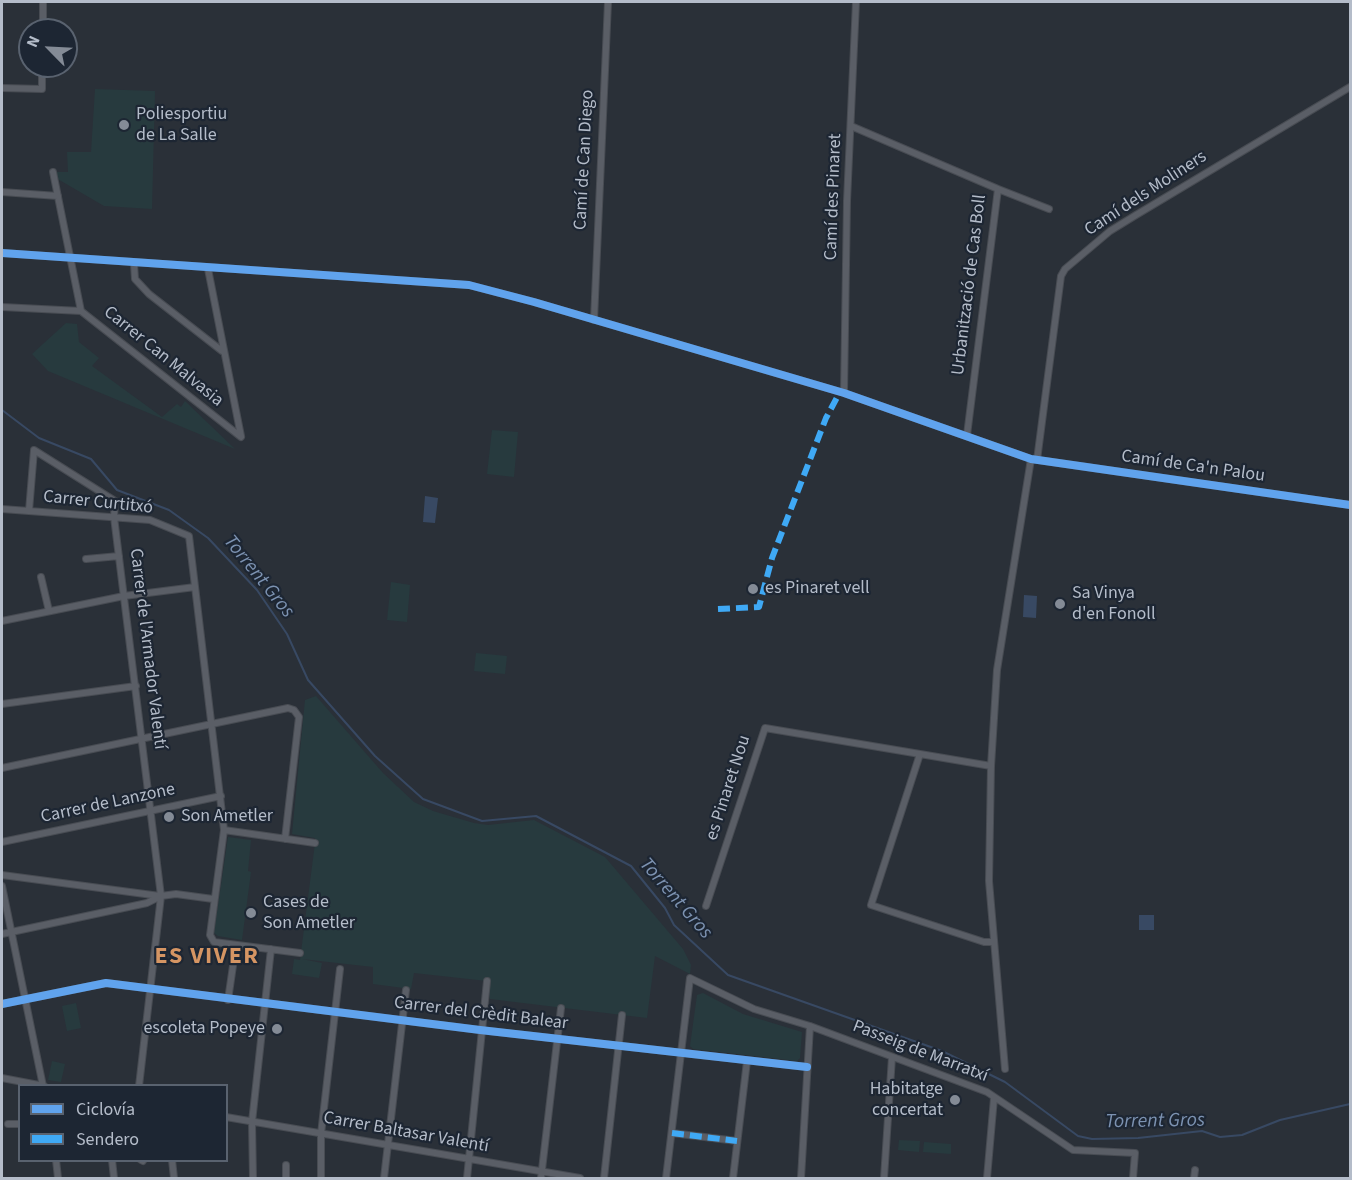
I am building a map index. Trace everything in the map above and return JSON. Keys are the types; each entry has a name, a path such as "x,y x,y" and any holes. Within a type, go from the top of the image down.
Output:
{"street":[{"path":"43,2 43,18"},
{"name":"Camí de Can Diego","path":"594,320 608,2"},
{"name":"Camí des Pinaret","path":"844,393 856,2"},
{"path":"2,88 42,88 42,78"},
{"name":"Camí dels Moliners","path":"1034,459 1061,276 1065,269 1110,231 1136,214 1350,87"},
{"name":"Urbanització de Cas Boll","path":"851,126 998,189 967,435"},
{"name":"Carrer Can Malvasia","path":"53,172 81,311 241,436 223,351"},
{"path":"998,189 1049,209"},
{"path":"2,192 58,196"},
{"name":"Camí de Ca'n Palou","path":"2,253 134,264 469,285 844,393 1034,459 1350,505"},
{"path":"134,264 135,279 149,294 223,351"},
{"path":"208,269 223,351"},
{"path":"2,307 81,311"},
{"name":"Carrer de l'Armador Valentí","path":"29,511 34,450 115,501 114,517 161,896 152,990 139,1084"},
{"path":"1005,1069 992,942 989,881 991,766 997,670 1034,459"},
{"name":"Carrer Curtitxó","path":"2,509 150,520 189,536 195,587"},
{"path":"86,559 119,556"},
{"path":"41,577 49,611"},
{"path":"2,619 124,596 195,587 224,830 213,899 211,938 214,942 300,953"},
{"path":"2,704 136,686"},
{"path":"2,768 288,708 294,710 299,717 285,839"},
{"name":"es Pinaret Nou","path":"706,906 765,728 991,766"},
{"path":"920,754 871,905 984,942 992,942"},
{"name":"Carrer de Lanzone","path":"2,842 221,796"},
{"path":"224,830 315,843"},
{"path":"2,875 161,896 176,894 213,899"},
{"path":"2,886 44,1084"},
{"path":"2,934 147,903 161,896"},
{"path":"228,1000 236,945"},
{"path":"253,1179 252,1122 271,949"},
{"path":"321,1179 321,1134 340,969"},
{"name":"Passeig de Marratxí","path":"681,1052 690,978 747,1006 810,1026 987,1092 1073,1150 1135,1153 1133,1179"},
{"path":"467,1179 480,1030 487,981"},
{"name":"Carrer del Crèdit Balear","path":"2,1004 106,983 228,1000 807,1067"},
{"path":"384,1179 406,990"},
{"path":"541,1175 561,1008"},
{"path":"604,1179 622,1015"},
{"path":"801,1179 810,1026"},
{"path":"666,1179 681,1052"},
{"path":"884,1179 891,1057"},
{"path":"732,1179 747,1061"},
{"path":"2,1078 34,1084"},
{"path":"987,1179 994,1098"},
{"name":"Carrer Baltasar Valentí","path":"228,1117 467,1159 541,1175 580,1179"},
{"path":"8,1124 18,1124"},
{"path":"672,1133 737,1141"},
{"path":"56,1162 58,1179"},
{"path":"112,1162 114,1179"},
{"path":"172,1162 174,1179"},
{"path":"286,1165 286,1179"},
{"path":"1194,1179 1195,1170"}],"green space":[{"name":"Poliesportiu de La Salle","path":"95,89 155,91 152,209 104,206 56,178 55,172 68,172 67,152 91,152"},
{"path":"66,323 77,324 79,342 99,358 92,366 162,417 177,404 181,407 185,401 235,449 48,371 32,354"},
{"path":"492,430 518,432 514,477 487,474"},
{"path":"391,582 410,585 407,622 387,620"},
{"path":"476,653 507,656 505,674 474,671"},
{"path":"316,696 383,773 414,802 433,811 474,823 488,825 534,820 605,857 683,949 691,965 690,974 655,956 647,1018 490,999 487,981 414,973 411,989 373,984 373,967 302,959 322,963 319,978 292,974 294,959 300,960 315,838 292,834 305,700"},
{"path":"228,837 251,840 248,871 251,872 242,940 218,936 214,933"},
{"path":"703,993 743,1014 802,1032 800,1058 797,1061 693,1049 690,1046 697,995"},
{"path":"76,1003 81,1028 67,1031 62,1006"},
{"path":"52,1061 65,1064 61,1082 48,1080"},
{"path":"899,1140 920,1141 919,1152 898,1150"},
{"path":"924,1142 951,1144 951,1154 923,1152"}],"water":[{"path":"425,496 438,498 435,523 423,522"},
{"path":"1024,595 1037,596 1036,618 1023,617"},
{"path":"1139,915 1154,915 1154,930 1139,930"}],"waterway":[{"name":"Torrent Gros","path":"2,410 39,438 91,459 117,490 169,510 208,538 257,590 287,634 308,680 375,756 423,799 482,821 536,816 631,866 665,908 674,925 728,975 942,1051 1005,1082 1078,1136 1092,1139 1138,1138 1202,1131 1220,1137 1242,1135 1280,1120 1350,1104"}],"marked path":[{"path":"718,609 759,607 772,558 826,418 840,392"},
{"path":"672,1133 737,1141"}],"cycle path":[{"path":"2,253 469,285 844,393 1031,459 1350,505"},
{"path":"2,1004 106,983 480,1030 807,1067"}],"place":[{"name":"Poliesportiu de La Salle","path":"124,125"},
{"name":"es Pinaret vell","path":"753,589"},
{"name":"Sa Vinya d'en Fonoll","path":"1060,604"},
{"name":"Son Ametler","path":"169,817"},
{"name":"Cases de Son Ametler","path":"251,913"},
{"name":"escoleta Popeye","path":"277,1029"},
{"name":"Habitatge concertat","path":"955,1100"}],"district":[{"name":"ES VIVER","path":"207,958"}]}
